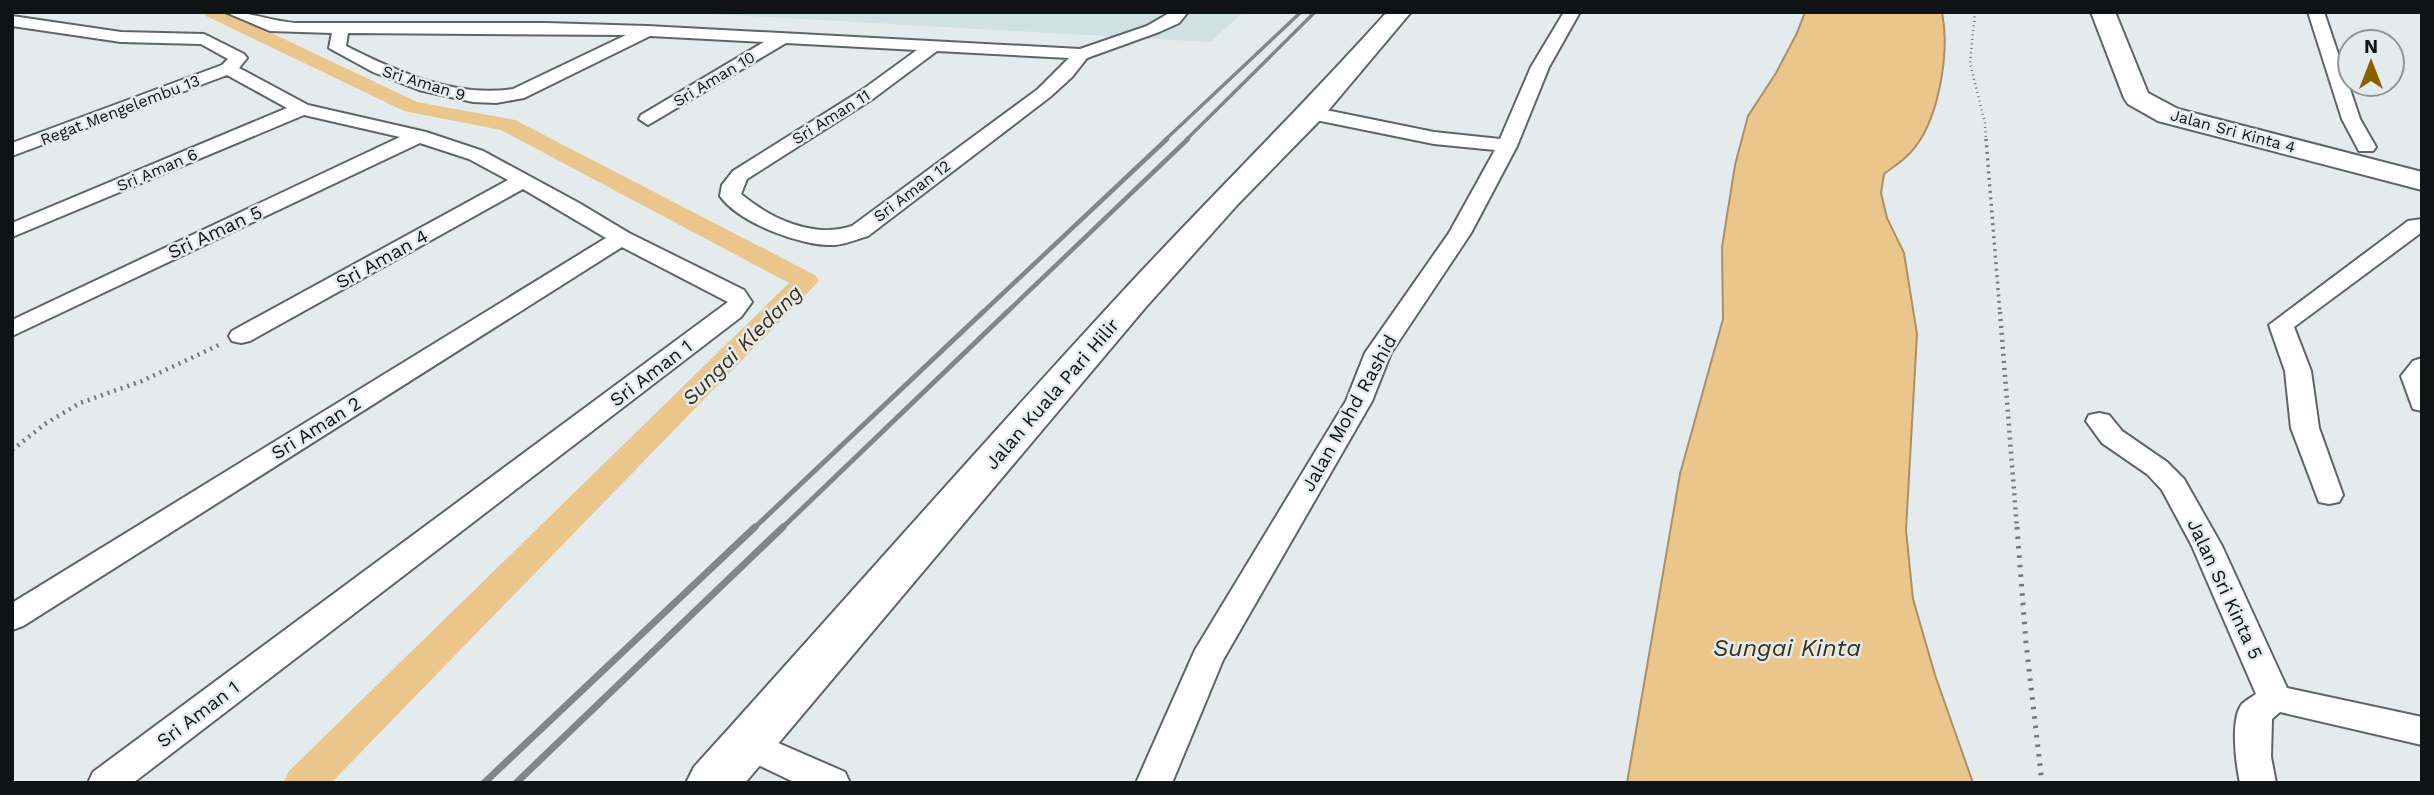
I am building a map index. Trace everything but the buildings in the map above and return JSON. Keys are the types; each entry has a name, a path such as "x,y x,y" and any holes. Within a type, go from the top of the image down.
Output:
{"street":[{"path":"233,12 270,26 647,32 1081,54 1153,29 1173,20 1180,12"},
{"name":"Jalan Kuala Pari Hilir","path":"713,783 1133,301 1227,198 1311,113 1400,12"},
{"name":"Jalan Mohd Rashid","path":"1154,783 1208,659 1359,401 1378,353 1460,233 1507,146 1540,67 1572,12"},
{"name":"Jalan Sri Kinta 4","path":"2103,12 2137,98 2152,108 2168,115 2422,181"},
{"path":"2316,12 2351,119 2366,147"},
{"path":"12,21 121,37 204,39 238,58 228,69"},
{"name":"Sri Aman 9","path":"341,28 337,48 384,72 466,97 500,99 518,94 647,32"},
{"name":"Sri Aman 10","path":"648,119 781,39"},
{"name":"Sri Aman 11","path":"732,185 740,175 868,94 931,48"},
{"name":"Sri Aman 12","path":"732,185 730,197 743,208 807,236 838,238 860,231 1044,93 1066,73 1081,54"},
{"name":"Sri Aman 1","path":"106,783 733,312 740,302 736,295 621,238 572,207 476,155 419,136 302,109 228,69"},
{"name":"Regat Mengelembu 13","path":"12,150 228,69"},
{"name":"Sri Aman 6","path":"12,231 302,109"},
{"path":"1311,113 1434,138 1507,146"},
{"name":"Sri Aman 5","path":"12,328 419,136"},
{"name":"Sri Aman 4","path":"241,336 522,181"},
{"path":"2329,495 2305,428 2298,371 2281,325 2416,226 2422,225"},
{"name":"Sri Aman 2","path":"12,618 621,238"},
{"path":"2422,366 2414,376 2422,403"},
{"name":"Jalan Sri Kinta 5","path":"2099,421 2112,437 2157,468 2174,485 2207,547 2275,698"},
{"path":"2258,783 2253,757 2255,713 2275,698 2422,731"},
{"path":"746,743 832,783"}],"path":[{"path":"1975,12 1970,63 1985,123 2026,643 2042,783"},
{"path":"12,450 40,426 68,410 103,393 174,368 241,336"}],"shaded area":[{"path":"678,12 1244,12 1210,42"}],"water":[{"name":"Sungai Kinta","path":"1805,12 1942,12 1943,66 1935,106 1920,140 1907,156 1884,174 1881,193 1887,218 1904,253 1917,334 1906,530 1913,599 1935,675 1973,783 1627,783 1680,474 1723,319 1722,247 1735,165 1748,116 1776,73"}],"waterway":[{"name":"Sungai Kledang","path":"212,12 411,107 507,125 806,281 304,783"}],"railway":[{"path":"1165,140 1301,12"},
{"path":"1186,140 1315,12"},
{"path":"981,314 1167,139"},
{"path":"1005,314 1188,139"},
{"path":"753,529 983,312"},
{"path":"781,529 1007,312"},
{"path":"484,783 755,527"},
{"path":"516,783 783,527"}]}
